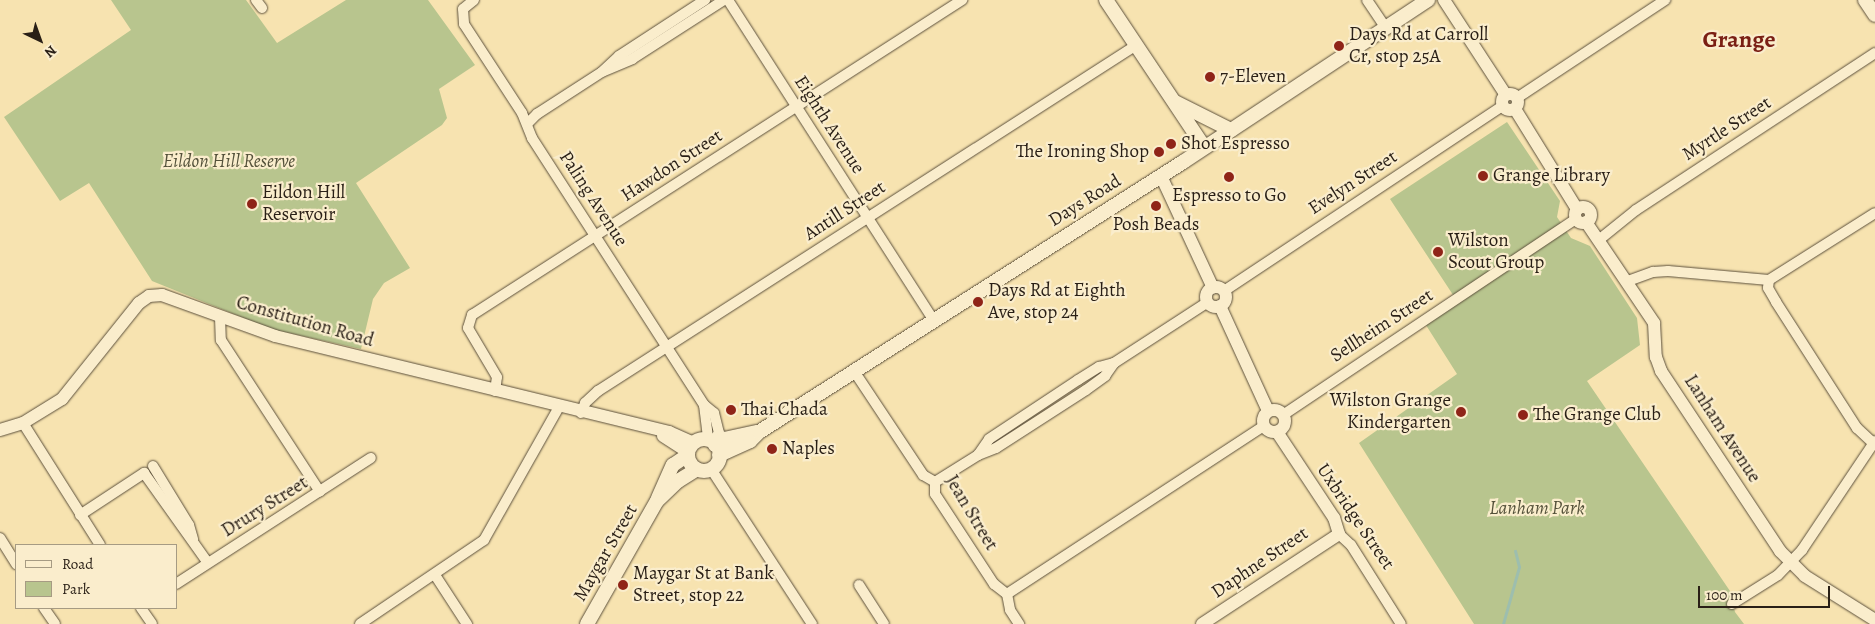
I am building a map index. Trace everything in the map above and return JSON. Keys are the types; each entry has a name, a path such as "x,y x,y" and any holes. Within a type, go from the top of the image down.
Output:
{"main road":[{"path":"1106,0 1204,148"},
{"name":"Days Road","path":"690,450 714,446 724,439 759,432 933,319 1161,176 1428,0"},
{"path":"1865,0 1875,15"},
{"path":"1170,99 1231,130"},
{"path":"690,450 696,469 711,469 714,446"},
{"name":"Maygar Street","path":"657,501 659,489 673,465 690,450"},
{"name":"Maygar Street","path":"587,624 657,501 678,481 696,469"}],"street":[{"name":"Paling Avenue","path":"474,0 463,9 464,24 528,124 532,138 704,405 714,446"},
{"path":"602,72 619,56 705,0"},
{"path":"528,124 537,114 602,72 632,59 724,0"},
{"name":"Eighth Avenue","path":"728,0 933,319"},
{"name":"Hawdon Street","path":"495,391 497,377 470,331 470,318 962,0"},
{"path":"1367,0 1386,28"},
{"name":"Lanham Avenue","path":"1444,0 1510,102 1580,217 1600,239 1654,323 1656,357 1661,371 1789,563 1875,620"},
{"name":"Evelyn Street","path":"1218,289 1510,102 1665,0"},
{"name":"Antill Street","path":"581,413 592,395 1135,46"},
{"name":"Myrtle Street","path":"1600,239 1636,210 1875,53"},
{"path":"935,482 978,455 997,434 1099,367 1114,363 1225,299 1218,289 1161,176"},
{"path":"1628,281 1653,272 1668,271 1769,280 1875,213"},
{"name":"Sellheim Street","path":"1283,415 1580,217"},
{"path":"1732,604 1778,575 1806,545 1874,442 1857,428 1776,302 1768,288 1769,280"},
{"name":"Constitution Road","path":"0,430 23,423 69,394 145,298 162,295 275,336 654,431 690,450"},
{"path":"1214,304 1268,411"},
{"path":"220,317 221,340 320,492"},
{"name":"Jean Street","path":"854,371 923,475 935,482 935,494 994,584 1007,594 1010,610 1019,624"},
{"path":"360,624 484,540 559,407"},
{"path":"1276,410 1283,415 1284,425 1277,432 1264,426 1263,418 1268,411 1276,410"},
{"path":"23,423 99,544"},
{"path":"1007,594 1264,426"},
{"name":"Uxbridge Street","path":"1277,432 1334,518 1338,534 1351,545 1401,624"},
{"name":"Drury Street","path":"178,583 371,458"},
{"path":"80,515 147,469 189,525 193,539 208,563"},
{"path":"711,469 812,624"},
{"name":"Daphne Street","path":"1202,624 1338,534"},
{"path":"0,538 15,562"},
{"path":"435,575 467,624"},
{"path":"859,585 878,622"},
{"path":"45,609 55,624"},
{"path":"142,609 152,624"}],"green space":[{"name":"Eildon Hill Reserve","path":"111,0 246,0 277,43 346,0 428,0 475,65 439,89 447,118 442,125 356,183 410,268 384,283 373,299 361,349 271,329 152,281 89,183 60,201 4,117 131,30"},
{"name":"Lanham Park","path":"1507,122 1560,201 1557,217 1571,238 1590,246 1637,318 1640,345 1587,381 1730,591 1735,612 1744,624 1474,624 1359,443 1457,374 1424,322 1457,301 1390,199"}],"waterway":[{"path":"1503,624 1519,567 1515,551"}],"place":[{"name":"Days Rd at Carroll Cr, stop 25A","path":"1339,46"},
{"name":"7-Eleven","path":"1210,77"},
{"name":"Shot Espresso","path":"1171,144"},
{"name":"The Ironing Shop","path":"1159,152"},
{"name":"Grange Library","path":"1483,176"},
{"name":"Espresso to Go","path":"1229,177"},
{"name":"Eildon Hill Reservoir","path":"252,204"},
{"name":"Posh Beads","path":"1156,206"},
{"name":"Wilston Scout Group","path":"1438,252"},
{"name":"Days Rd at Eighth Ave, stop 24","path":"978,302"},
{"name":"Thai Chada","path":"731,410"},
{"name":"Wilston Grange Kindergarten","path":"1461,412"},
{"name":"The Grange Club","path":"1523,415"},
{"name":"Naples","path":"772,449"},
{"name":"Maygar St at Bank Street, stop 22","path":"623,585"}],"district":[{"name":"Grange","path":"1739,40"}]}
